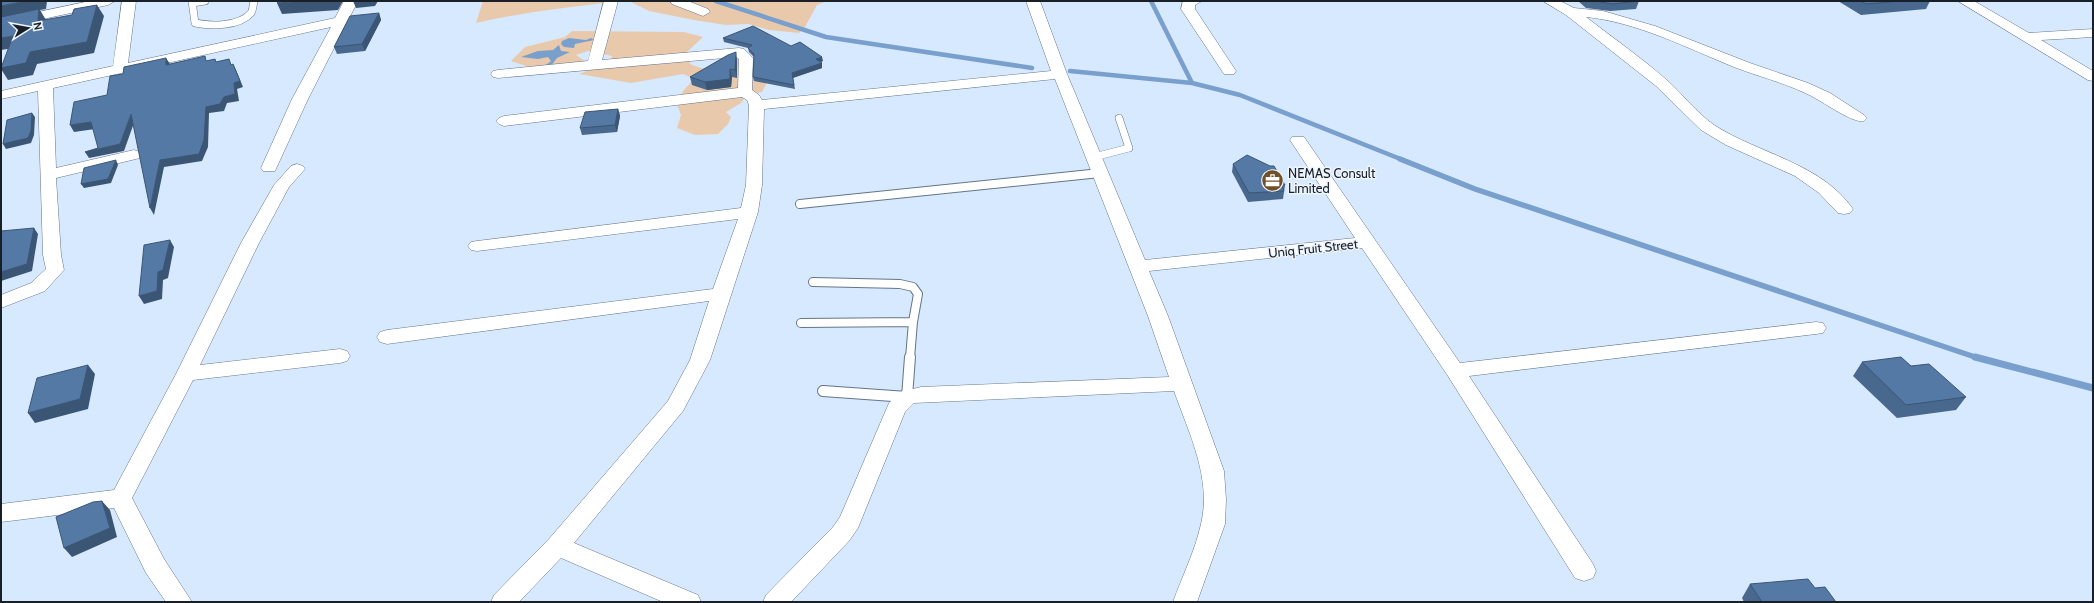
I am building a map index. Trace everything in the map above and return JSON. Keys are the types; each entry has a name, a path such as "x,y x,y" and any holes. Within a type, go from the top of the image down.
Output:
{"street":[{"path":"1,24 108,1"},
{"path":"120,68 129,1"},
{"path":"269,168 300,99 351,1"},
{"path":"594,65 611,1"},
{"path":"677,1 703,12"},
{"path":"1033,1 1060,74 1158,316 1213,471 1215,500 1213,524 1185,602"},
{"path":"1195,1 1188,3 1188,9 1229,72"},
{"path":"1550,1 1571,12 1661,83 1707,127 1732,142 1801,173 1825,189 1844,209"},
{"path":"1965,1 2030,38 2093,77"},
{"path":"1571,12 1603,16 1650,29 1803,86 1825,96 1859,118"},
{"path":"1,95 45,84 340,21"},
{"path":"2030,38 2093,33"},
{"path":"498,74 739,52 746,58 751,99 754,185 749,212 720,294 700,360 676,406 557,546 503,602"},
{"path":"504,121 1060,74"},
{"path":"1,302 38,287 55,270 52,255 45,84"},
{"name":"Uniq Fruit Street","path":"1137,267 1366,242 1298,140"},
{"path":"48,175 134,155"},
{"path":"121,498 186,374 250,243 282,185 297,169"},
{"path":"477,246 749,212"},
{"path":"1366,242 1455,371 1584,571"},
{"path":"387,337 720,294"},
{"path":"1455,371 1816,328"},
{"path":"186,374 340,356"},
{"path":"776,602 841,534 850,521 896,408 907,397 929,394 1182,384"},
{"path":"1,513 121,498"},
{"path":"121,498 155,566 180,602"},
{"path":"557,546 688,602"}],"lane":[{"path":"205,1 192,2 195,23 204,26 219,25 247,17 252,12 254,1"},
{"path":"800,204 1097,165 1129,148 1120,118"},
{"path":"813,282 900,284 913,287 918,294 913,322 907,397 823,391"},
{"path":"801,323 913,322"}],"shaded area":[{"path":"483,1 619,1 529,13 476,23"},
{"path":"629,1 827,1 817,5 805,27 799,33 769,30 748,24 726,25 694,20 649,11"},
{"path":"572,31 684,32 703,37 686,53 685,58 692,65 708,70 734,56 754,63 770,77 762,92 747,95 741,103 726,112 731,117 728,124 718,134 695,135 677,128 681,115 677,104 683,91 694,79 683,74 631,83 579,74 610,62 612,56 588,51 576,55 588,63 529,67 511,61 525,47 565,37"}],"water":[{"path":"569,38 586,40 591,38 594,40 575,44 574,48 564,47 561,44 562,41"},
{"path":"559,45 561,51 570,52 557,58 551,66 546,65 551,61 548,57 538,59 521,57 538,51 553,50"}],"building":[{"path":"1,1 26,1 1,6"},
{"path":"279,1 307,1 277,3"},
{"path":"1595,1 1639,1 1612,4"},
{"path":"1861,1 1901,1 1866,4"},
{"path":"97,5 87,42 30,52 26,63 1,68 13,36 1,38 1,17 39,9 38,21 72,15 74,9"},
{"path":"379,13 362,44 334,47 350,16"},
{"path":"753,26 791,46 800,42 822,57 816,59 822,63 792,73 794,85 753,77 754,54 748,48 752,45 723,38"},
{"path":"736,52 735,70 730,69 730,79 705,82 690,77 728,55"},
{"path":"205,56 206,61 215,59 216,62 229,59 231,65 233,64 240,81 234,83 235,94 224,97 220,104 206,107 204,140 199,154 160,160 150,208 131,114 120,144 85,152 98,148 91,122 70,125 74,102 107,95 110,76 123,74 124,67 166,58 166,65"},
{"path":"618,109 615,125 580,128 585,112"},
{"path":"32,113 31,131 28,138 3,144 7,120"},
{"path":"1247,155 1270,166 1274,166 1285,185 1281,185 1284,191 1249,193 1233,164"},
{"path":"116,160 108,179 81,184 84,168"},
{"path":"34,228 27,264 1,272 1,231"},
{"path":"170,240 163,270 158,272 157,291 139,296 144,245"},
{"path":"1901,357 1911,366 1929,364 1966,397 1906,405 1862,362"},
{"path":"88,365 80,399 28,413 37,378"},
{"path":"102,501 110,528 64,548 56,517 93,502"},
{"path":"1808,579 1815,588 1825,587 1836,602 1762,602 1750,584"}],"waterway":[{"path":"716,1 826,37 1032,68"},
{"path":"1151,1 1192,83"},
{"path":"1070,71 1192,83"},
{"path":"1192,83 1240,95 1403,160"},
{"path":"1400,159 1475,189 1975,357"},
{"path":"1975,357 2093,388"}],"place":[{"name":"NEMAS Consult Limited","path":"1272,180"}]}
